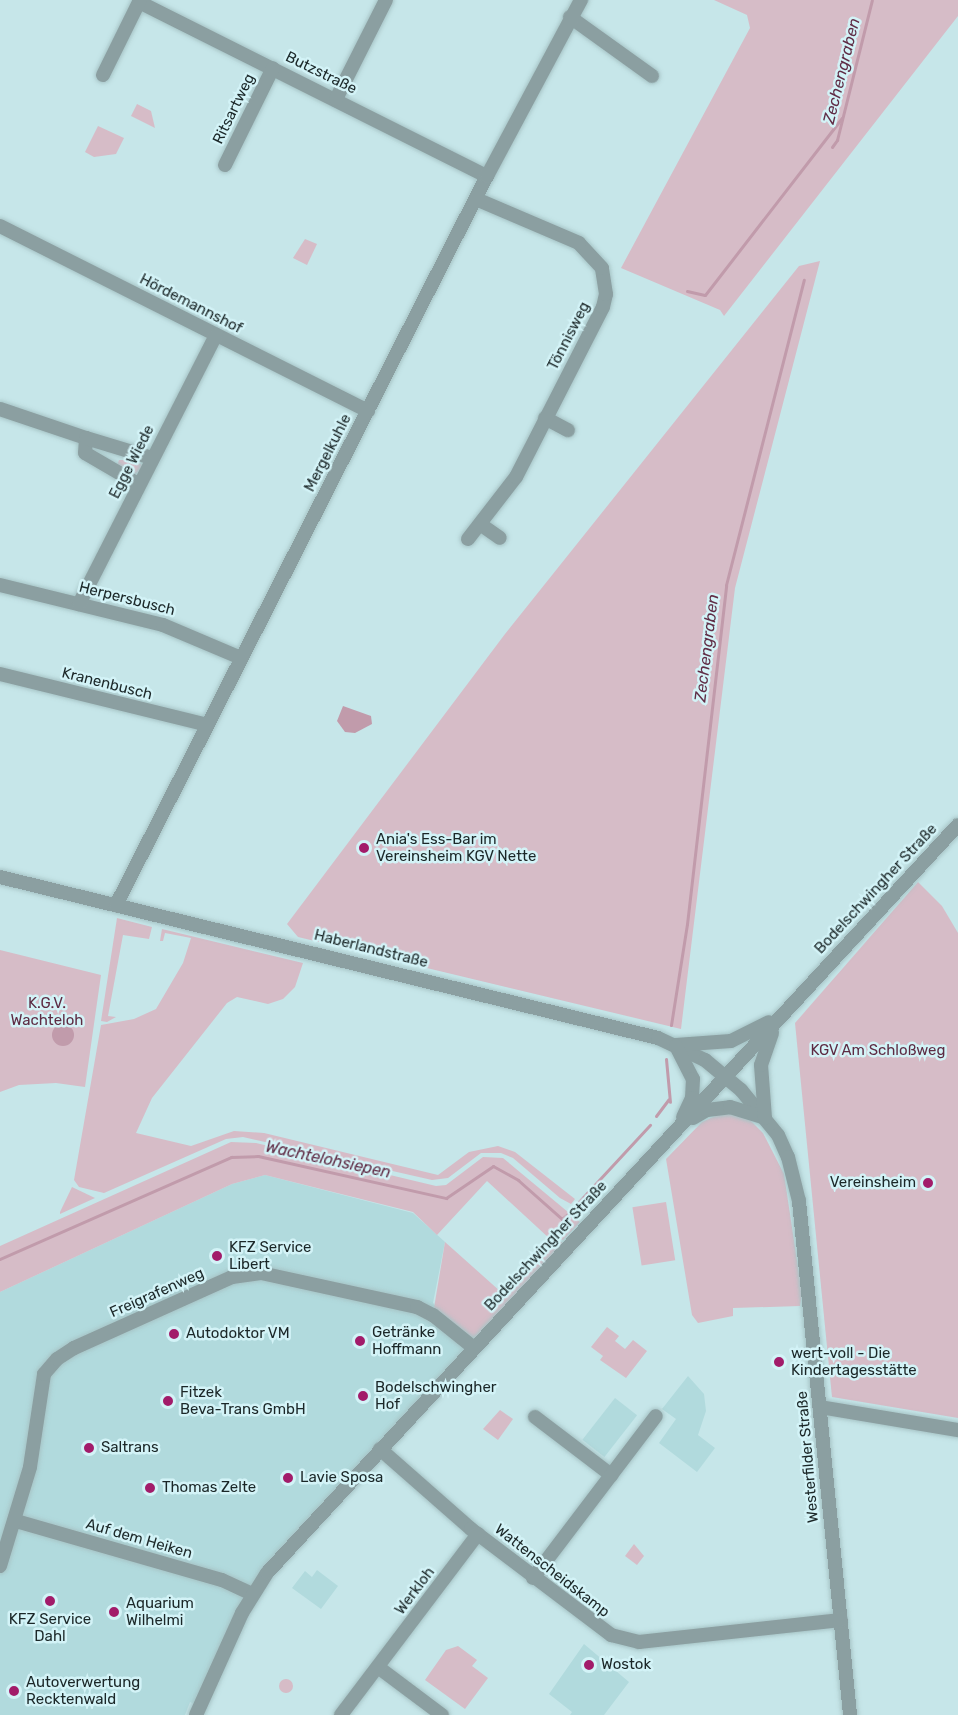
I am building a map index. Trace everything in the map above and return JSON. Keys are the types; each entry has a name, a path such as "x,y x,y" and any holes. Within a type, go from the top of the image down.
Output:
{"street":[{"path":"336,99 386,0"},
{"name":"Mergelkuhle","path":"116,905 487,176 581,0"},
{"name":"Butzstraße","path":"103,75 140,1 487,176"},
{"path":"570,17 652,76"},
{"name":"Ritsartweg","path":"225,165 273,68"},
{"name":"Tönnisweg","path":"468,539 516,477 603,307 606,284 602,268 579,243 476,199"},
{"name":"Hördemannshof","path":"0,226 368,411"},
{"name":"Egge Wiede","path":"79,604 138,484 216,336"},
{"path":"0,409 152,458"},
{"path":"545,418 568,430"},
{"path":"86,438 85,453 138,484"},
{"path":"480,524 500,538"},
{"name":"Herpersbusch","path":"0,585 184,631 241,658"},
{"name":"Kranenbusch","path":"0,674 207,725"},
{"name":"Bodelschwingher Straße","path":"196,1715 252,1594 380,1449 958,825"},
{"name":"Haberlandstraße","path":"0,877 360,963 674,1045 726,1075"},
{"path":"678,1127 692,1098 693,1079 674,1045 731,1041 782,1014"},
{"path":"678,1127 718,1107 737,1108 765,1118 761,1065 765,1046 782,1014"},
{"name":"Westerfilder Straße","path":"726,1075 765,1118 788,1157 799,1201 849,1715"},
{"name":"Freigrafenweg","path":"0,1566 16,1521 30,1467 44,1374 57,1359 232,1277 258,1273 288,1276 417,1307 433,1315 474,1348"},
{"path":"820,1407 958,1431"},
{"path":"533,1578 656,1416"},
{"path":"535,1417 611,1475"},
{"name":"Wattenscheidskamp","path":"380,1449 478,1534 533,1578 596,1626 632,1641 841,1620"},
{"name":"Auf dem Heiken","path":"16,1521 222,1580 252,1594"},
{"name":"Werkloh","path":"341,1715 478,1534"},
{"path":"378,1667 442,1715"}],"shaded area":[{"path":"343,706 371,716 372,724 355,733 345,732 337,721"},
{"path":"63,1024 71,1027 74,1035 71,1043 63,1046 55,1043 52,1035 55,1027"},
{"path":"265,1175 413,1213 445,1242 433,1303 474,1348 267,1573 200,1706 190,1702 185,1715 0,1715 0,1292 232,1184"},
{"path":"688,1376 704,1394 706,1411 698,1435 715,1448 697,1472 659,1443 676,1419 662,1409"},
{"path":"615,1398 637,1415 604,1457 582,1440"},
{"path":"317,1570 338,1586 321,1609 292,1588 305,1571 312,1577"},
{"path":"584,1644 629,1682 604,1715 570,1715 572,1712 549,1694"}],"green space":[{"path":"714,0 958,0 958,16 724,316 720,310 621,268 750,28 747,15"},
{"path":"137,104 151,111 155,128 131,116"},
{"path":"98,126 124,138 116,154 94,157 85,152"},
{"path":"305,239 317,244 307,265 293,258"},
{"path":"820,261 735,588 681,1029 298,937 287,924 505,634 799,266"},
{"path":"130,455 143,466 134,476 116,468 119,460 129,460"},
{"name":"KGV Am Schloßweg","path":"918,882 942,906 958,933 958,1418 832,1397 795,1023"},
{"path":"117,918 152,927 149,939 123,935 108,1016 116,1017 107,1022 101,1021"},
{"path":"162,929 303,963 295,987 283,999 268,1004 237,997 227,1003 152,1098 136,1133 191,1146 234,1131 264,1133 438,1175 469,1152 498,1146 515,1152 575,1199 571,1204 560,1198 513,1158 501,1153 481,1153 448,1178 432,1180 243,1137 226,1139 104,1193 79,1187 74,1180 101,1025 134,1019 156,1009 183,963 191,938 165,933 163,941 160,941"},
{"name":"K.G.V. Wachteloh","path":"0,950 101,975 85,1087 56,1083 19,1085 0,1092"},
{"path":"722,1113 746,1116 763,1133 784,1174 802,1294 800,1306 733,1308 733,1316 698,1323 692,1315 666,1159 702,1122"},
{"path":"231,1142 256,1143 436,1186 446,1185 483,1157 503,1158 580,1222 563,1240 554,1239 568,1245 474,1347 433,1314 445,1242 501,1292 550,1239 487,1181 437,1235 413,1212 265,1175 232,1184 0,1292 0,1246"},
{"path":"72,1187 95,1198 60,1214 60,1212"},
{"path":"666,1202 675,1260 642,1266 632,1207"},
{"path":"607,1327 619,1336 615,1341 625,1349 633,1340 647,1351 626,1378 600,1360 603,1356 591,1347"},
{"path":"500,1410 513,1419 498,1440 483,1429"},
{"path":"634,1544 644,1556 637,1565 625,1556"},
{"path":"458,1646 477,1660 472,1666 488,1678 465,1709 425,1680 446,1650"},
{"path":"286,1679 291,1681 293,1686 291,1691 286,1693 281,1691 279,1686 281,1681"}],"waterway":[{"name":"Zechengraben","path":"832,147 837,140 872,0"},
{"path":"687,291 705,295 842,118"},
{"name":"Zechengraben","path":"671,1025 687,924 726,585 804,280"},
{"name":"Wachtelohsiepen","path":"666,1059 670,1102"},
{"name":"Wachtelohsiepen","path":"656,1116 669,1099"},
{"name":"Wachtelohsiepen","path":"574,1207 650,1125"},
{"name":"Wachtelohsiepen","path":"0,1259 231,1157 258,1156 446,1198 493,1166 518,1180 562,1219 569,1213"}],"place":[{"name":"Ania's Ess-Bar im Vereinsheim KGV Nette","path":"364,848"},
{"name":"Vereinsheim","path":"928,1183"},
{"name":"KFZ Service Libert","path":"217,1256"},
{"name":"Autodoktor VM","path":"174,1334"},
{"name":"Getränke Hoffmann","path":"360,1341"},
{"name":"wert-voll - Die Kindertagesstätte","path":"779,1362"},
{"name":"Bodelschwingher Hof","path":"363,1396"},
{"name":"Fitzek Beva-Trans GmbH","path":"168,1401"},
{"name":"Saltrans","path":"89,1448"},
{"name":"Lavie Sposa","path":"288,1478"},
{"name":"Thomas Zelte","path":"150,1488"},
{"name":"KFZ Service Dahl","path":"50,1601"},
{"name":"Aquarium Wilhelmi","path":"114,1612"},
{"name":"Wostok","path":"589,1665"},
{"name":"Autoverwertung Recktenwald","path":"14,1691"}]}
